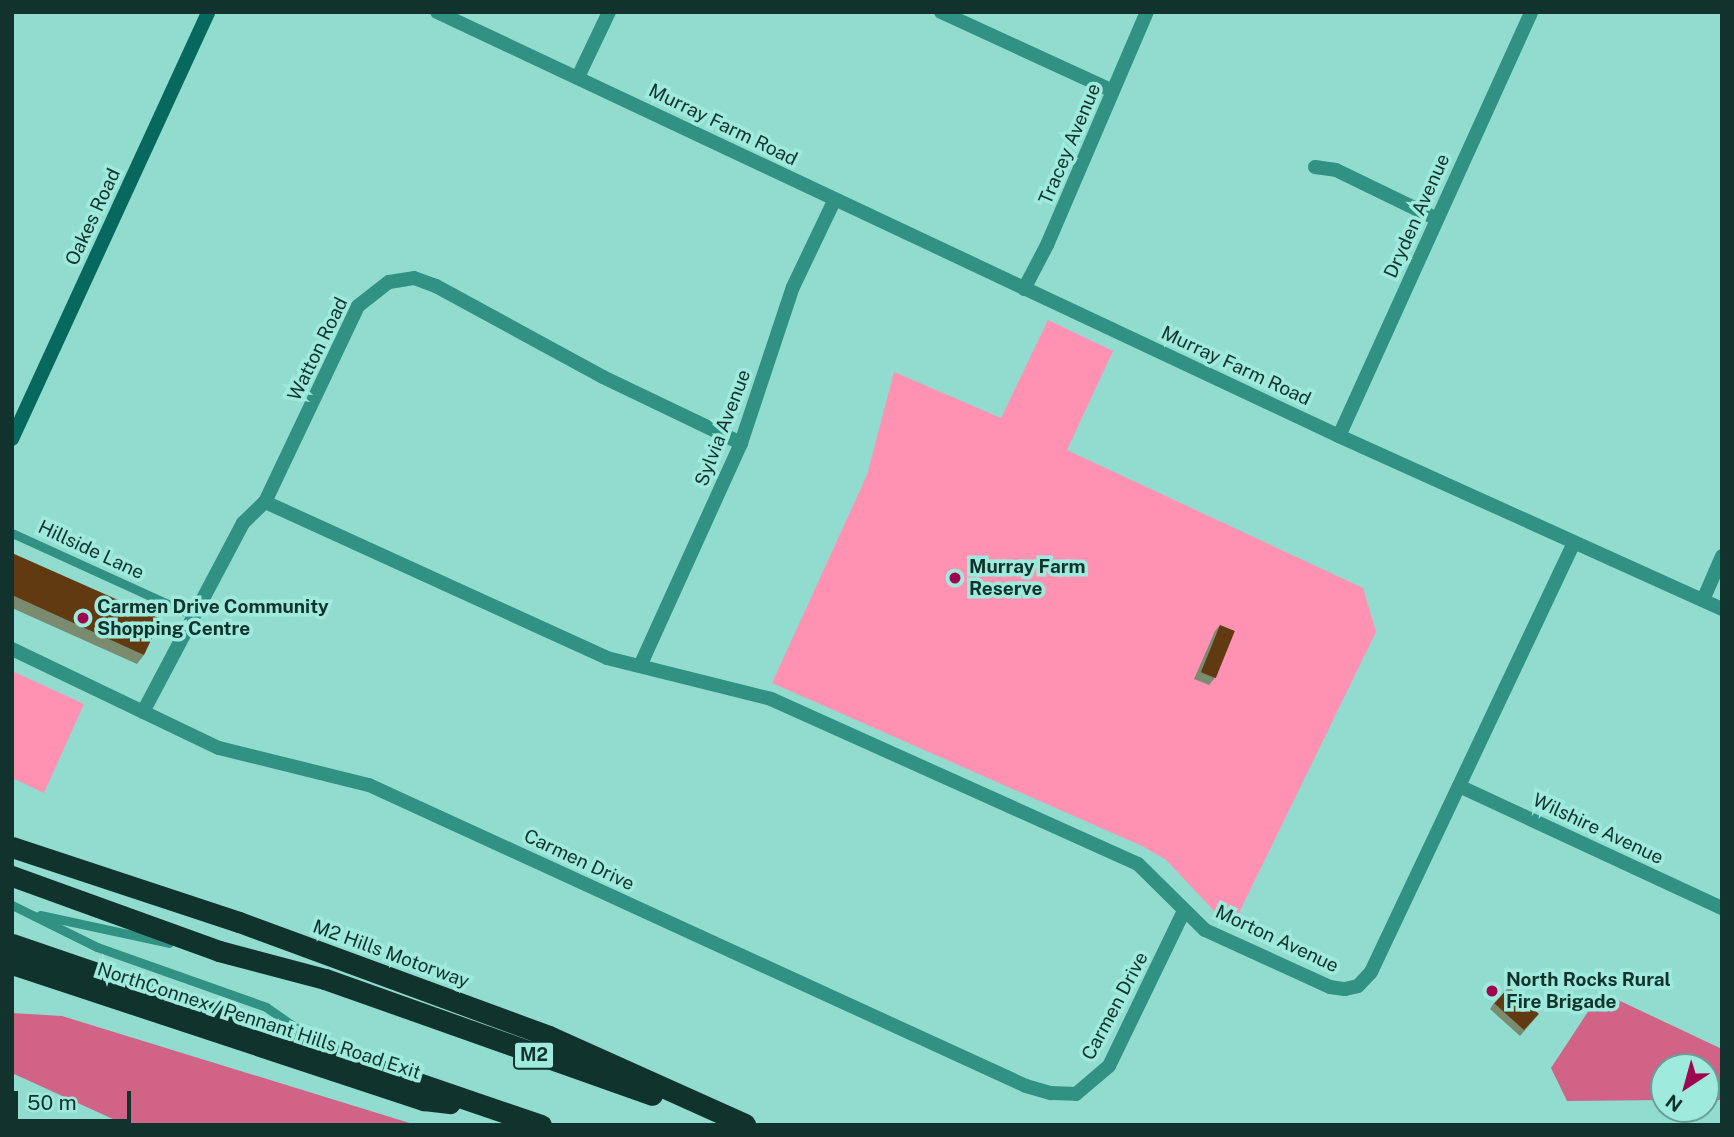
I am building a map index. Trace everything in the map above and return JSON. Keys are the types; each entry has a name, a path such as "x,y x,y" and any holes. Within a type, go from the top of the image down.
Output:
{"highway":[{"name":"M2 Hills Motorway","path":"12,847 239,922 536,1032 748,1124"},
{"name":"M2 Hills Motorway","path":"12,876 219,951 325,979 546,1059 748,1124"},
{"name":"M2","path":"12,944 541,1125"},
{"name":"NorthConnex / Pennant Hills Road Exit","path":"12,964 424,1100 494,1109"}],"main road":[{"name":"Oakes Road","path":"12,439 208,12"}],"street":[{"name":"Murray Farm Road","path":"436,12 1339,436 1722,609"},
{"path":"578,77 609,12"},
{"path":"941,12 1113,91"},
{"name":"Tracey Avenue","path":"1024,289 1147,12"},
{"name":"Dryden Avenue","path":"1339,436 1531,12"},
{"path":"1315,167 1336,170 1437,219"},
{"name":"Sylvia Avenue","path":"640,666 741,443 793,287 834,201"},
{"name":"Watton Road","path":"143,712 243,523 265,502 358,306 369,293 402,278 436,286 603,377 741,443"},
{"path":"265,502 607,658 771,699 797,710 1138,864 1184,911"},
{"path":"1459,786 1573,544"},
{"path":"1703,600 1722,556"},
{"name":"Carmen Drive","path":"12,649 219,748 369,785 1026,1086 1051,1093 1076,1094 1109,1066 1184,911"},
{"name":"Wilshire Avenue","path":"1459,786 1722,908"},
{"name":"Morton Avenue","path":"1184,911 1205,930 1330,988 1358,986 1371,972 1459,786"}],"lane":[{"name":"Hillside Lane","path":"12,533 194,616"},
{"name":"M2","path":"12,907 325,979"},
{"name":"M2","path":"28,912 97,947 266,1007 328,1051"}],"shaded area":[{"path":"1048,320 1113,351 1067,450 1363,588 1376,632 1234,923 1217,914 1166,860 1144,847 772,683 867,475 894,372 1001,418"},
{"path":"12,671 84,704 44,793 12,778"},
{"path":"1601,992 1722,1049 1722,1100 1720,1053 1650,1053 1650,1100 1567,1101 1551,1068"},
{"path":"12,1013 62,1016 416,1125 126,1125 12,1073"}],"building":[{"name":"Carmen Drive Community Shopping Centre","path":"12,553 161,619 144,655 12,595"},
{"path":"1220,625 1235,631 1216,678 1201,672"},
{"path":"1509,987 1539,1014 1524,1030 1494,1003"}],"place":[{"name":"Murray Farm Reserve","path":"955,578"},
{"name":"Carmen Drive Community Shopping Centre","path":"83,618"},
{"name":"North Rocks Rural Fire Brigade","path":"1492,991"}]}
